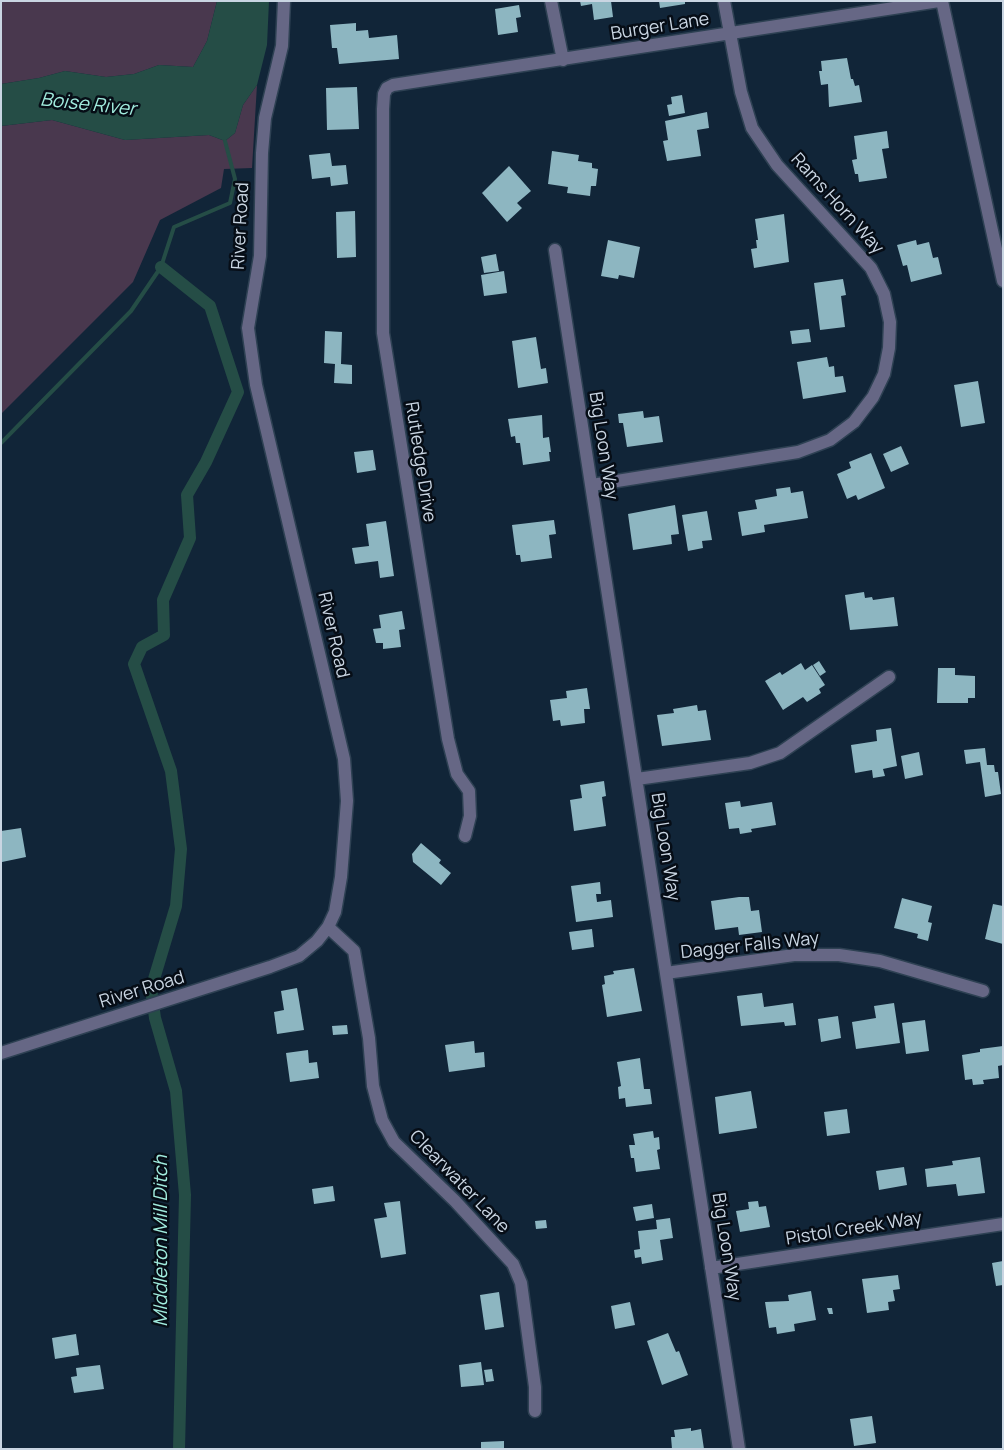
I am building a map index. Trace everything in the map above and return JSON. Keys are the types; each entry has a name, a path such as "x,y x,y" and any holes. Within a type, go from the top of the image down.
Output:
{"street":[{"name":"River Road","path":"1,1053 299,956 317,941 328,927 335,912 341,877 347,802 344,759 256,385 248,328 260,256 262,154 265,118 282,46 284,1"},
{"path":"551,1 563,60"},
{"name":"Rams Horn Way","path":"592,485 798,452 830,440 854,422 873,397 884,374 889,348 890,322 884,294 871,268 777,165 752,128 741,92 724,1"},
{"name":"Burger Lane","path":"387,88 393,85 938,1"},
{"path":"942,1 1003,281"},
{"name":"Rutledge Drive","path":"387,88 384,94 383,109 383,334 448,739 457,774 469,791 470,816 465,836"},
{"name":"Big Loon Way","path":"555,250 739,1449"},
{"path":"636,779 750,763 780,753 889,677"},
{"name":"Clearwater Lane","path":"328,927 354,951 368,1038 373,1086 382,1120 394,1142 455,1201 513,1264 521,1283 535,1387 535,1411"},
{"name":"Dagger Falls Way","path":"666,974 794,956 839,955 880,961 984,991"},
{"name":"Pistol Creek Way","path":"711,1268 1003,1224"}],"shaded area":[{"path":"1,1 217,1 207,41 193,67 159,65 134,74 106,77 65,71 39,78 1,84"},
{"path":"257,85 252,168 224,169 221,188 160,220 133,282 1,414 1,126 52,120 125,140 209,135 225,141 235,133 243,105"}],"water":[{"name":"Boise River","path":"217,1 269,1 267,45 257,85 243,105 235,133 225,141 209,135 125,140 52,120 1,126 1,84 39,78 65,71 106,77 134,74 159,65 193,67 207,41"}],"building":[{"path":"580,1 611,1 613,17 594,20 592,4 581,6"},
{"path":"659,1 685,1 685,4 660,8"},
{"path":"519,5 521,17 516,18 518,32 498,35 495,9"},
{"path":"356,23 356,31 368,30 369,38 397,35 399,59 339,64 337,48 332,48 330,25"},
{"path":"847,58 851,79 853,79 855,86 859,85 862,102 829,107 828,84 821,85 819,71 822,71 821,61"},
{"path":"357,87 359,129 327,130 326,88"},
{"path":"682,95 685,113 669,116 667,105 672,104 671,97"},
{"path":"707,112 709,128 697,130 701,156 667,161 663,141 668,140 665,121"},
{"path":"887,131 889,148 882,149 887,178 859,182 852,160 857,159 854,136"},
{"path":"552,151 579,155 578,161 592,163 592,168 598,169 596,186 591,186 590,196 567,193 568,187 548,184"},
{"path":"330,153 332,166 346,165 348,184 331,186 330,177 312,179 309,155"},
{"path":"509,166 531,191 517,203 522,208 507,222 482,193"},
{"path":"355,211 356,257 337,258 336,212"},
{"path":"784,214 789,262 754,268 751,249 757,248 756,240 758,240 755,219"},
{"path":"608,240 640,247 634,278 619,275 618,279 601,276"},
{"path":"916,240 917,245 929,242 933,258 938,257 942,274 911,282 907,265 903,266 897,245"},
{"path":"496,254 499,271 484,273 481,257"},
{"path":"504,271 507,293 484,296 481,275"},
{"path":"843,279 846,295 841,296 845,327 820,330 814,283"},
{"path":"809,329 811,342 792,344 790,331"},
{"path":"325,331 342,332 341,364 352,365 352,384 334,383 335,364 324,363"},
{"path":"536,337 541,369 546,368 548,383 518,388 512,341"},
{"path":"827,357 829,367 834,366 835,377 843,376 846,392 803,399 797,362"},
{"path":"978,381 985,423 961,427 954,385"},
{"path":"643,411 644,418 659,416 663,442 627,447 623,423 619,423 618,414"},
{"path":"542,415 543,438 549,437 550,461 523,465 520,443 516,443 515,436 511,437 508,419"},
{"path":"901,446 909,464 891,472 883,454"},
{"path":"373,450 376,470 357,473 354,452"},
{"path":"871,453 885,488 858,500 856,495 847,499 837,474 851,468 849,462"},
{"path":"790,487 791,493 803,491 808,518 764,525 765,532 742,536 738,512 757,509 755,500 777,496 776,489"},
{"path":"675,505 679,534 671,535 672,544 633,550 628,514"},
{"path":"707,511 712,540 702,541 703,548 688,551 682,515"},
{"path":"554,520 556,534 549,535 552,558 521,562 520,555 516,555 512,525"},
{"path":"386,521 394,576 380,578 378,561 355,564 352,548 369,546 366,524"},
{"path":"864,592 865,598 872,597 873,600 894,597 898,626 850,630 845,595"},
{"path":"402,611 405,629 399,630 401,647 383,649 383,643 376,643 373,629 381,628 379,615"},
{"path":"819,661 826,672 820,676 813,665"},
{"path":"801,663 805,670 812,665 825,685 819,689 821,693 807,702 803,697 783,710 765,681 780,672 782,675"},
{"path":"938,668 955,668 955,675 975,676 975,698 968,698 968,703 937,703"},
{"path":"587,688 590,709 584,709 585,723 561,726 560,720 553,721 550,700 567,698 566,691"},
{"path":"697,705 698,711 706,710 711,740 662,746 657,715 674,713 673,709"},
{"path":"891,728 897,766 883,769 885,776 873,778 872,770 855,773 851,745 877,741 876,730"},
{"path":"985,748 987,765 994,765 995,772 998,772 1001,794 985,797 980,762 966,764 964,750"},
{"path":"919,752 923,775 905,779 901,756"},
{"path":"604,781 606,796 602,797 606,826 574,831 570,800 582,798 580,785"},
{"path":"740,801 741,807 772,802 776,825 751,829 752,832 740,834 739,828 729,829 725,803"},
{"path":"21,828 26,857 2,862 1,831"},
{"path":"421,843 441,860 439,863 451,873 441,885 413,862 412,854"},
{"path":"600,882 601,894 596,894 597,902 611,900 613,917 576,922 571,886"},
{"path":"749,897 751,911 759,910 762,932 739,935 738,927 715,930 711,901"},
{"path":"902,898 932,906 928,922 932,923 928,941 917,938 918,934 894,928"},
{"path":"993,904 1003,906 1003,944 985,939"},
{"path":"592,929 594,947 572,950 569,932"},
{"path":"634,968 642,1011 607,1017 602,985 605,984 604,976 614,974 613,971"},
{"path":"297,988 304,1030 277,1034 274,1012 284,1010 281,991"},
{"path":"762,993 764,1007 793,1003 796,1025 785,1026 784,1022 741,1026 737,996"},
{"path":"894,1003 900,1043 856,1049 852,1022 876,1018 874,1006"},
{"path":"838,1016 841,1038 821,1042 818,1019"},
{"path":"925,1020 929,1051 906,1054 902,1023"},
{"path":"347,1025 348,1034 333,1035 332,1026"},
{"path":"474,1041 475,1053 484,1052 485,1067 449,1072 445,1045"},
{"path":"1003,1046 1003,1065 998,1066 999,1078 983,1080 984,1084 973,1085 972,1079 965,1080 962,1055 980,1052 980,1049"},
{"path":"308,1050 309,1063 317,1062 319,1078 290,1082 286,1053"},
{"path":"640,1058 644,1089 650,1089 652,1104 626,1107 625,1098 619,1099 618,1087 621,1086 617,1062"},
{"path":"751,1091 757,1128 719,1134 715,1097"},
{"path":"847,1109 850,1133 827,1136 824,1112"},
{"path":"653,1131 654,1138 659,1137 660,1149 657,1150 660,1169 636,1172 634,1158 631,1158 629,1145 635,1145 633,1134"},
{"path":"980,1157 985,1193 958,1196 956,1184 927,1187 925,1169 953,1165 952,1161"},
{"path":"904,1167 907,1185 879,1190 876,1171"},
{"path":"333,1186 335,1201 314,1204 312,1189"},
{"path":"400,1201 406,1254 381,1258 374,1219 387,1217 384,1203"},
{"path":"758,1201 759,1207 766,1206 770,1227 740,1232 736,1211 749,1209 748,1202"},
{"path":"652,1204 654,1218 636,1221 633,1207"},
{"path":"670,1218 673,1238 660,1240 663,1260 642,1264 641,1257 635,1258 634,1250 640,1249 638,1231 657,1229 656,1220"},
{"path":"546,1220 547,1228 536,1229 535,1221"},
{"path":"1003,1261 1003,1285 996,1286 992,1263"},
{"path":"898,1275 900,1289 893,1290 895,1301 888,1302 889,1310 867,1313 862,1279"},
{"path":"811,1291 816,1320 794,1324 795,1331 777,1334 776,1327 769,1328 765,1302 789,1301 788,1295"},
{"path":"499,1292 504,1327 485,1330 480,1295"},
{"path":"630,1302 635,1325 615,1329 611,1306"},
{"path":"827,1308 832,1308 833,1314 829,1314"},
{"path":"668,1333 676,1352 679,1351 688,1375 662,1385 647,1341"},
{"path":"76,1334 79,1355 55,1359 52,1338"},
{"path":"481,1362 484,1385 461,1387 459,1365"},
{"path":"100,1365 104,1389 74,1393 71,1377 77,1376 76,1368"},
{"path":"492,1369 494,1381 486,1382 484,1370"},
{"path":"872,1416 876,1443 854,1446 850,1419"},
{"path":"691,1428 691,1431 701,1429 704,1449 672,1449 671,1437 675,1437 674,1430"},
{"path":"504,1441 504,1449 481,1449 481,1442"}],"waterway":[{"path":"1,443 131,311 161,267 174,227 230,203 235,179 225,141"},
{"name":"MIddleton Mill Ditch","path":"161,267 210,306 238,392 206,462 187,495 190,538 163,600 164,635 142,647 134,664 171,771 181,849 176,906 151,989 155,1018 176,1091 185,1195 179,1449"}]}
